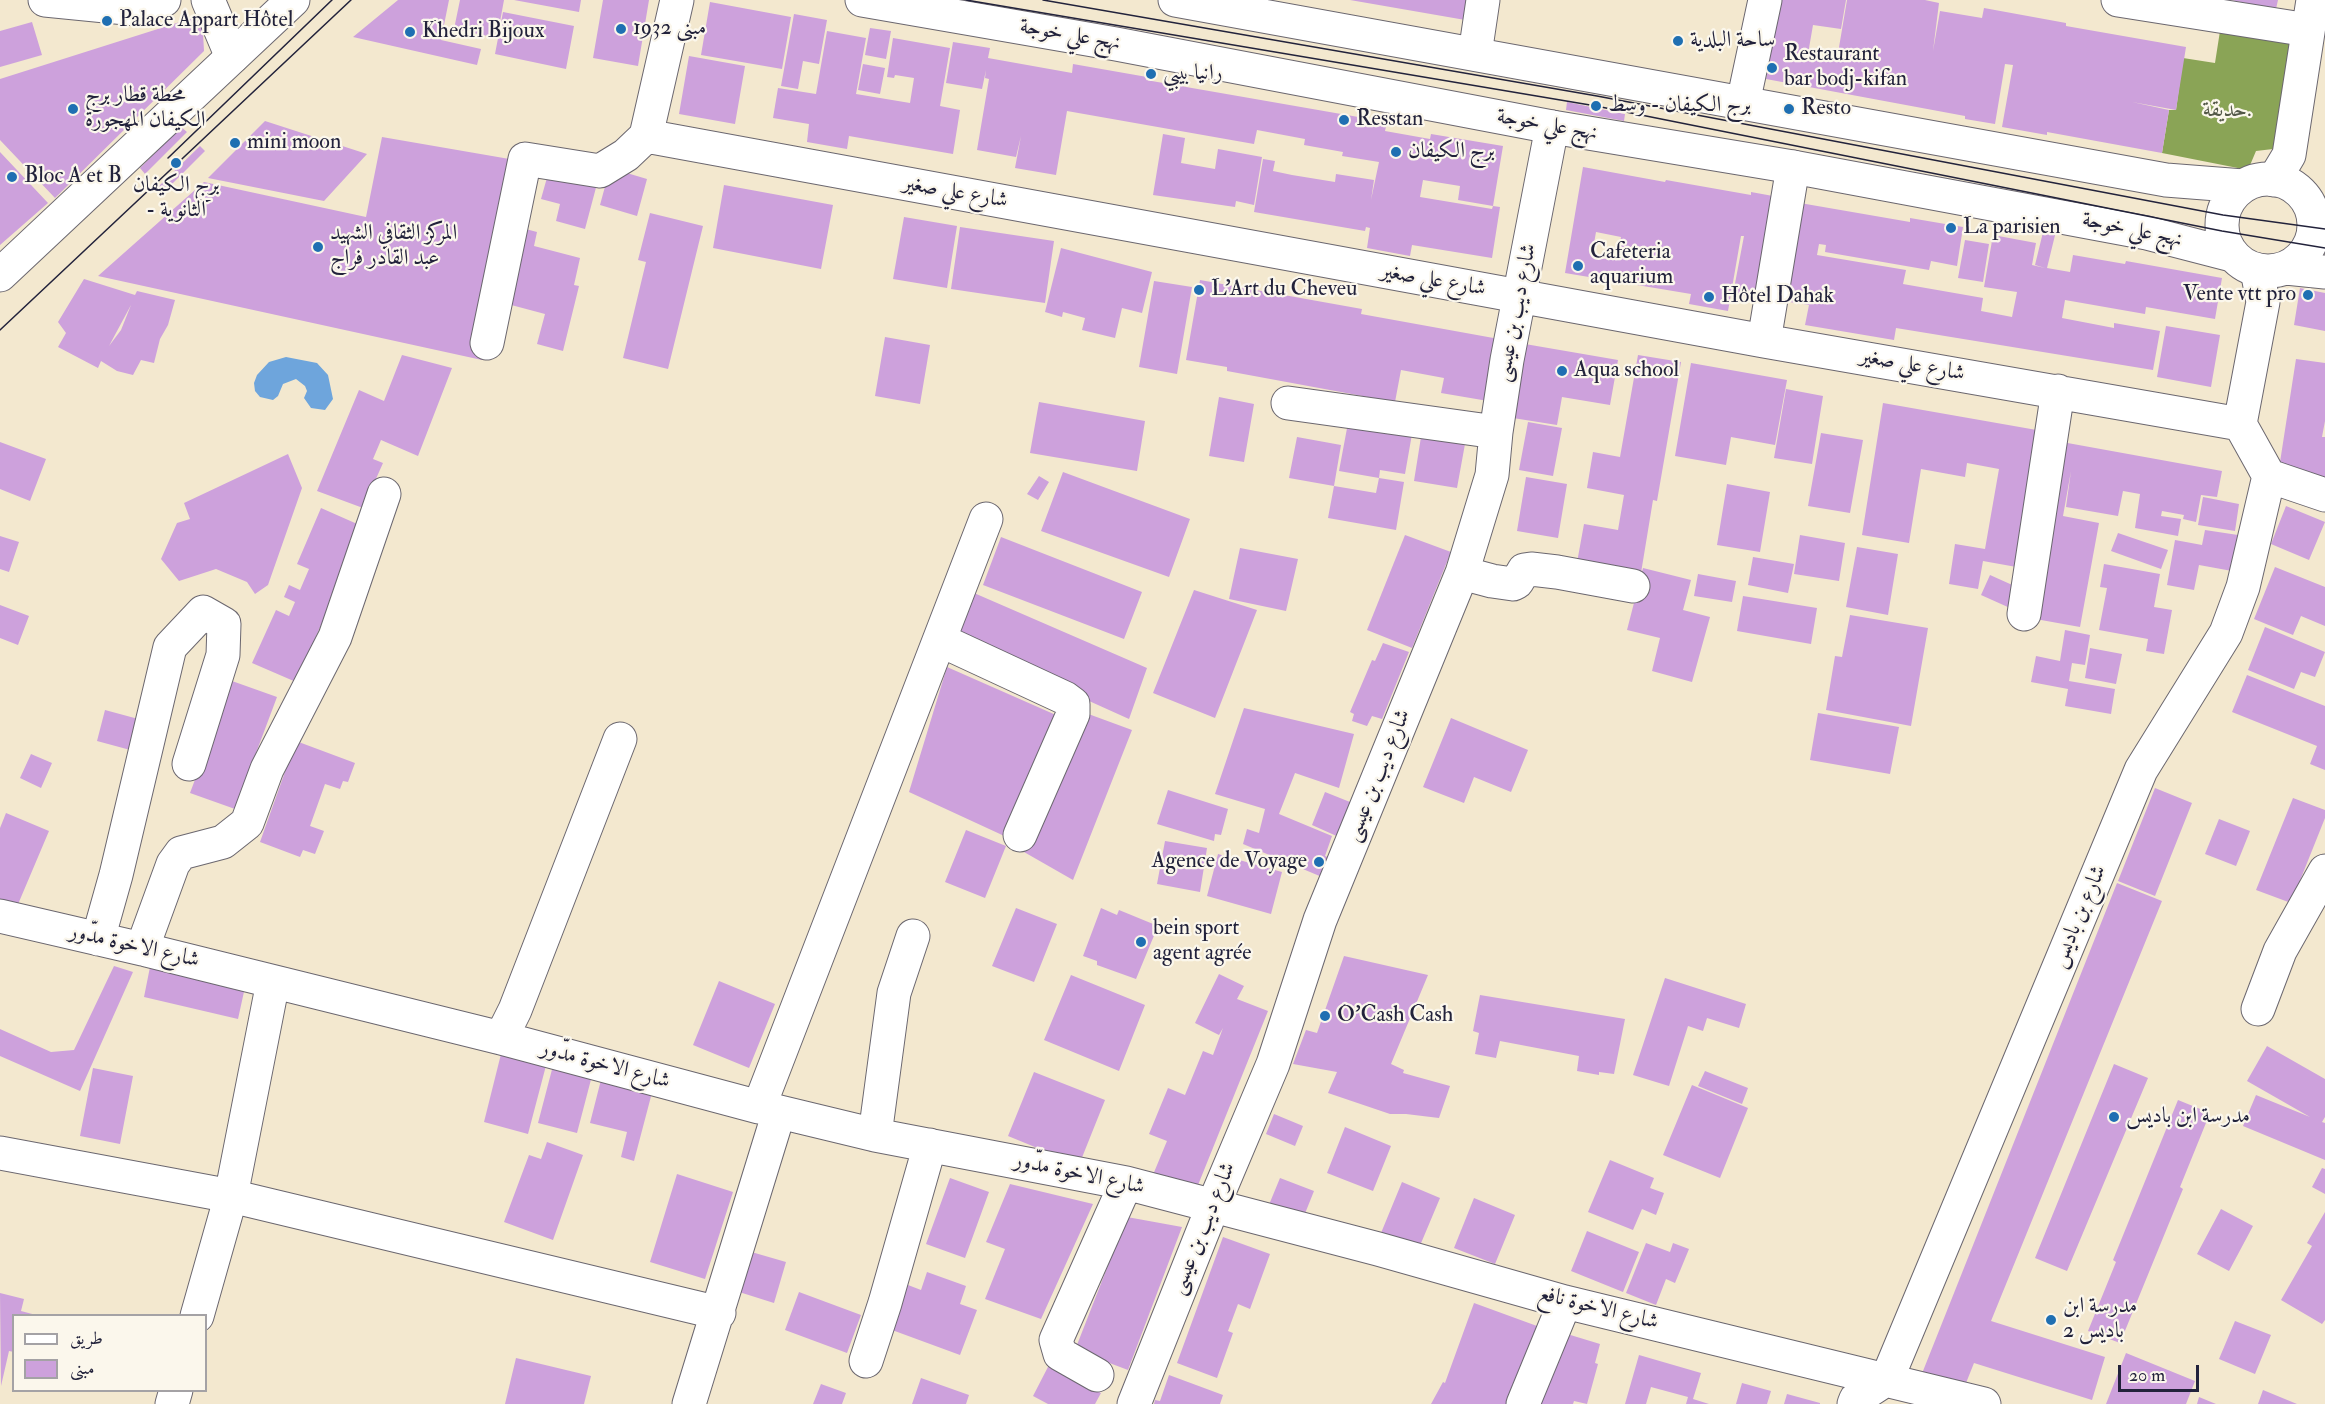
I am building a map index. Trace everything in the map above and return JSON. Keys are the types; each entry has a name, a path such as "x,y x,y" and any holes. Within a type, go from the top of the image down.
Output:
{"street":[{"path":"45,0 136,9 164,0"},
{"path":"208,0 232,57"},
{"path":"1,276 293,0"},
{"path":"487,343 525,159 600,171 626,155 646,136 677,0"},
{"name":"نهج علي خوجة","path":"862,0 1128,46 1552,127 1793,166 2147,232 2259,264 2325,272"},
{"path":"1175,0 2166,180 2259,183 2287,183 2316,201 2314,235 2308,249 2259,264 2225,243 2222,231 2224,209 2232,196 2259,183 2289,155 2314,25 2118,0"},
{"path":"1475,54 1476,33 1483,0"},
{"path":"1743,102 1765,0"},
{"name":"شارع ديب بن عيسى","path":"1134,1404 1213,1206 1273,1064 1320,920 1462,573 1492,475 1496,432 1519,296 1552,127"},
{"name":"شارع علي صغير","path":"646,136 1764,341 2240,424"},
{"path":"1764,341 1793,166"},
{"path":"2259,264 2264,302 2240,424 2269,476 2325,495"},
{"path":"2024,614 2058,391"},
{"path":"1288,403 1496,432"},
{"name":"شارع بن باديس","path":"1887,1379 2141,770 2226,633 2243,587 2269,476"},
{"path":"142,949 173,864 181,854 224,842 247,823 267,769 334,637 384,495"},
{"path":"689,1404 719,1313 769,1109 986,519"},
{"path":"1462,573 1512,584 1517,582 1524,570 1531,569 1633,586"},
{"path":"98,939 116,875 170,647 203,612 224,624 223,655 189,764"},
{"path":"940,640 1065,698 1073,704 1073,714 1020,835"},
{"path":"501,1038 515,1010 620,739"},
{"path":"2258,1009 2280,951 2325,871"},
{"name":"شارع الاخوة مدّور","path":"0,916 501,1038 875,1135 1126,1183 1213,1206"},
{"path":"875,1135 894,993 913,936"},
{"path":"198,1314 231,1196 273,982"},
{"path":"866,1361 930,1145"},
{"path":"0,1153 231,1196 719,1313"},
{"path":"1097,1375 1060,1354 1056,1340 1126,1183"},
{"name":"شارع الاخوة نافع","path":"1213,1206 1378,1249 1565,1302 1984,1404"},
{"path":"1524,1404 1565,1302"},
{"path":"1854,1404 1856,1399 1887,1379"}],"green space":[{"name":"حديقة.","path":"2220,31 2291,43 2273,149 2256,151 2248,170 2162,153 2169,110 2176,110 2183,58 2215,63"}],"water":[{"path":"286,357 317,363 328,375 333,399 325,410 311,408 304,398 307,391 305,386 296,379 283,384 278,396 273,400 260,397 255,391 254,383 257,375 269,362"}],"building":[{"path":"398,0 449,0 441,40 481,49 477,65 353,37"},
{"path":"460,0 504,0 497,38 454,29"},
{"path":"514,0 581,0 579,12"},
{"name":"مبنى 1932","path":"603,0 649,0 638,66 593,58"},
{"path":"1350,0 1475,0 1471,21"},
{"path":"1780,0 1846,0 1841,29 1813,25 1808,54 1837,59 1847,0 1925,0 1939,3 1933,51 1940,11 1982,18 1984,8 2066,23 2066,26 2186,47 2176,110 2132,102 2169,110 2162,153 2047,132 2047,135 2002,127 2013,65 2005,64 1995,124 1965,119 1965,116 1766,79"},
{"path":"2231,0 2278,0 2276,9"},
{"path":"710,2 791,17 782,69 701,55"},
{"path":"503,12 574,26 566,69 495,54"},
{"path":"794,14 827,20 819,64 803,61 798,89 781,86"},
{"name":"محطة قطار برج الكيفان المهجورة","path":"202,15 204,51 55,198 0,140 0,79"},
{"path":"32,22 42,55 0,67 0,31"},
{"path":"870,28 891,31 886,59 865,55"},
{"path":"827,31 866,38 856,94 910,103 914,78 895,75 894,78 887,77 893,38 950,48 940,106 960,110 953,154 849,136 847,149 807,142 809,124 773,118 778,88 816,94"},
{"path":"953,42 990,48 988,58 1072,73 1073,64 1147,77 1146,80 1387,122 1385,131 1430,139 1431,134 1503,146 1493,206 1500,207 1492,258 1412,245 1410,256 1367,248 1370,228 1366,227 1365,231 1254,212 1263,159 1275,161 1273,171 1292,175 1335,182 1336,174 1374,180 1371,200 1379,162 1342,156 1343,152 1304,145 1305,139 1257,130 1254,144 1067,111 1056,175 1015,168 1021,136 1016,157 977,150 989,79 985,78 986,70 982,89 946,83","holes":["1423,180 1460,186 1458,200 1493,206 1492,209 1420,197"]},
{"path":"689,56 745,66 735,124 679,114"},
{"path":"863,64 885,68 880,94 858,90"},
{"path":"1567,102 1625,114 1624,121 1566,110"},
{"path":"265,121 367,154 324,201 208,178"},
{"path":"181,127 187,132 145,174 140,168"},
{"path":"1163,134 1185,138 1181,163 1215,169 1218,149 1262,157 1254,205 1236,201 1235,207 1153,195"},
{"name":"المركز الثقافي الشهيد عبد القادر فراج","path":"382,137 521,161 482,360 98,276 204,182 366,217"},
{"path":"200,146 205,151 163,193 158,187"},
{"name":"Bloc A et B","path":"0,152 48,203 0,245"},
{"path":"550,167 598,180 585,229 556,221 560,204 541,199"},
{"path":"1583,167 1665,182 1666,180 1751,195 1751,192 1784,198 1767,300 1733,294 1744,236 1741,236 1728,311 1689,304 1691,294 1565,273","holes":["1596,232 1621,237 1617,260 1592,255"]},
{"path":"610,168 647,179 637,216 600,205"},
{"path":"724,185 833,205 821,269 713,248"},
{"path":"1800,203 1910,222 1910,218 1963,227 1957,266 1931,261 1929,270 1825,252 1826,245 1819,244 1817,255 1906,270 1903,284 1983,298 1981,311 2012,317 2017,292 1984,287 1993,235 2036,243 2032,265 2045,268 2035,265 2045,224 2057,227 2047,268 2070,272 2073,255 2125,264 2126,261 2222,278 2215,319 2146,307 2145,314 2065,300 2062,318 2114,328 2114,323 2160,331 2153,370 1896,328 1894,340 1805,325 1809,305 1783,301"},
{"path":"650,213 703,226 668,369 623,358 646,262 638,260"},
{"path":"904,217 957,226 947,288 893,279"},
{"path":"518,227 537,232 534,246 580,258 574,285 579,286 563,351 537,344 545,314 500,302"},
{"path":"960,227 1054,241 1045,303 951,289"},
{"path":"1965,240 1989,244 1983,282 1958,278"},
{"path":"1061,248 1152,272 1142,313 1122,308 1115,338 1082,330 1085,318 1063,312 1062,317 1045,312"},
{"path":"84,279 135,295 137,291 175,300 168,325 160,339 154,363 141,360 133,375 117,371 101,361 98,368 58,347 66,333 58,322","holes":["131,305 121,330 109,346"]},
{"path":"1200,280 1362,309 1361,314 1499,339 1488,401 1441,393 1444,378 1401,370 1395,402 1227,371 1227,367 1186,360"},
{"path":"1154,281 1192,287 1177,374 1139,367"},
{"path":"2300,288 2325,293 2325,331 2294,325"},
{"path":"2166,326 2220,335 2211,387 2157,377"},
{"path":"885,337 930,345 920,404 875,396"},
{"path":"1525,344 1618,360 1610,405 1562,397 1557,425 1513,418"},
{"path":"402,355 452,368 418,456 381,440 373,459 383,463 363,508 317,491 359,390 384,401"},
{"path":"1638,355 1681,362 1657,501 1653,500 1640,579 1576,568 1584,524 1618,530 1624,495 1587,488 1593,452 1620,457"},
{"path":"2296,359 2325,363 2325,421 2322,437 2325,437 2325,482 2278,475"},
{"path":"1691,363 1787,380 1775,445 1731,437 1726,465 1675,456"},
{"path":"1786,389 1823,396 1812,464 1774,458"},
{"path":"1219,397 1254,404 1244,462 1209,456"},
{"path":"1039,402 1145,421 1137,471 1030,453"},
{"path":"1883,403 2048,432 2022,568 1983,561 1978,589 1949,584 1955,544 1985,549 1999,469 1967,463 1965,477 1921,469 1909,543 1862,535"},
{"path":"1528,422 1562,428 1553,476 1519,470"},
{"path":"1348,423 1412,434 1405,474 1380,470 1379,478 1339,471"},
{"path":"1821,433 1863,440 1850,513 1808,506"},
{"path":"1297,437 1341,445 1334,486 1289,478"},
{"path":"1421,437 1465,444 1457,488 1414,481"},
{"path":"0,442 46,459 30,501 0,489"},
{"path":"2062,442 2222,471 2217,497 2201,495 2196,522 2183,519 2184,515 2162,511 2161,516 2181,519 2178,536 2135,528 2140,494 2123,491 2118,516 2066,507 2071,471 2063,516 2099,523 2080,627 2030,618"},
{"path":"288,454 302,488 268,585 255,594 247,582 216,569 179,581 161,559 177,523 190,519 184,503"},
{"path":"1063,472 1190,519 1169,577 1041,531"},
{"path":"1039,476 1049,482 1038,500 1027,494"},
{"path":"1526,477 1567,484 1558,538 1517,531"},
{"path":"1379,478 1404,482 1396,530 1328,518 1334,486 1376,493"},
{"path":"1727,484 1770,492 1760,552 1717,545"},
{"path":"2203,497 2239,504 2235,531 2198,525"},
{"path":"2286,506 2325,522 2309,560 2271,544"},
{"path":"321,508 364,527 296,682 252,663 276,610 289,616 295,602 284,597 289,585 300,590 309,569 297,564"},
{"path":"2205,530 2238,535 2232,571 2199,565 2194,590 2167,585 2175,540 2202,545"},
{"path":"2118,533 2168,550 2161,569 2111,551"},
{"path":"1405,535 1451,552 1412,648 1367,630"},
{"path":"1800,535 1845,543 1839,581 1794,574"},
{"path":"0,536 19,542 9,572 0,569"},
{"path":"1001,537 1142,592 1124,639 983,585"},
{"path":"1857,547 1898,554 1888,615 1846,607"},
{"path":"1240,548 1298,559 1286,611 1229,599"},
{"path":"1753,557 1794,564 1788,593 1748,585"},
{"path":"2104,564 2160,574 2154,607 2172,610 2164,654 2146,651 2148,639 2099,630 2107,588 2100,587"},
{"path":"2275,567 2325,587 2325,626 2301,616 2293,635 2254,619"},
{"path":"1643,568 1691,580 1683,610 1710,617 1692,682 1652,671 1660,638 1627,630"},
{"path":"1698,574 1736,581 1732,602 1694,596"},
{"path":"1990,575 2019,588 2010,608 1981,595"},
{"path":"1194,590 1257,610 1215,718 1153,693"},
{"path":"974,593 1147,668 1129,719 965,645 957,636"},
{"path":"1743,596 1817,608 1811,644 1737,631"},
{"path":"0,605 29,616 18,645 0,638"},
{"path":"1850,615 1928,628 1911,726 1826,710 1835,656 1842,657"},
{"path":"2265,627 2325,652 2315,677 2301,672 2294,689 2248,670"},
{"path":"2065,630 2090,635 2085,665 2072,663 2069,681 2115,689 2111,714 2065,706 2068,689 2031,682 2036,656 2060,661"},
{"path":"1383,643 1409,652 1382,719 1372,716 1367,726 1352,721 1354,714 1350,712 1372,660 1375,661"},
{"path":"2090,648 2122,654 2116,684 2085,678"},
{"path":"947,667 1065,719 1013,840 909,792"},
{"path":"2247,675 2325,706 2325,770 2310,764 2317,746 2232,712"},
{"path":"232,681 277,697 235,809 190,793"},
{"path":"1244,708 1354,734 1339,788 1295,773 1279,814 1332,836 1325,856 1330,858 1322,877 1243,844 1247,829 1259,833 1265,809 1215,794"},
{"path":"105,710 142,720 134,751 97,741"},
{"path":"1083,712 1132,730 1073,880 1024,852"},
{"path":"1818,713 1899,727 1890,774 1810,760"},
{"path":"1451,718 1528,750 1511,792 1474,777 1464,803 1423,787"},
{"path":"296,741 355,763 348,782 343,781 340,789 325,784 310,826 324,831 315,854 303,850 300,857 260,842"},
{"path":"31,754 52,763 41,788 20,778"},
{"path":"2155,788 2192,803 2155,896 2118,881"},
{"path":"1168,790 1228,809 1221,835 1215,834 1214,841 1157,824"},
{"path":"1325,792 1355,804 1341,838 1312,825"},
{"path":"2293,798 2325,810 2325,818 2291,903 2256,890"},
{"path":"6,813 49,831 16,909 0,902 0,828"},
{"path":"2219,819 2250,831 2236,866 2205,854"},
{"path":"966,830 1006,846 985,898 945,882"},
{"path":"1165,841 1207,848 1200,892 1157,884"},
{"path":"1218,854 1282,872 1271,914 1207,896"},
{"path":"2117,883 2162,901 1991,1321 2105,1357 2092,1400 1974,1363 1962,1393 1921,1376"},
{"path":"1016,908 1057,924 1034,982 992,966"},
{"path":"1101,908 1117,915 1119,910 1158,926 1136,979 1097,965 1097,961 1083,956"},
{"path":"1344,956 1428,975 1391,1064 1404,1070 1403,1073 1450,1086 1439,1118 1390,1114 1328,1093 1337,1072 1293,1064 1306,1030 1317,1033"},
{"path":"152,957 247,978 238,1019 144,997"},
{"path":"114,966 133,972 80,1091 0,1056 0,1029 51,1052 74,1050"},
{"path":"1219,974 1244,986 1237,999 1268,1011 1192,1200 1150,1182 1167,1141 1149,1134 1168,1088 1185,1095 1203,1051 1213,1055 1223,1028 1219,1035 1195,1023"},
{"path":"1071,975 1145,1005 1119,1071 1044,1040"},
{"path":"1665,978 1746,1004 1739,1028 1707,1018 1703,1031 1688,1026 1669,1086 1633,1075"},
{"path":"719,981 775,1004 749,1068 693,1045"},
{"path":"1480,995 1625,1019 1614,1074 1599,1072 1599,1075 1577,1071 1579,1056 1500,1041 1496,1058 1475,1054 1479,1033 1473,1031"},
{"path":"503,1046 548,1058 528,1134 484,1122"},
{"path":"2267,1046 2325,1079 2325,1117 2322,1122 2325,1123 2325,1160 2243,1126 2256,1095 2310,1117 2247,1081"},
{"path":"555,1058 594,1068 577,1133 538,1123"},
{"path":"2114,1064 2148,1078 2067,1271 2035,1258"},
{"path":"93,1068 133,1076 120,1144 80,1136"},
{"path":"1705,1071 1748,1088 1742,1104 1698,1086"},
{"path":"603,1072 654,1085 634,1161 621,1157 627,1132 590,1123"},
{"path":"1034,1072 1105,1100 1079,1165 1008,1136"},
{"path":"1692,1085 1748,1108 1720,1178 1663,1155"},
{"path":"2178,1100 2210,1113 2180,1187 2183,1189 2120,1343 2088,1331 2116,1262 2113,1260"},
{"path":"1274,1114 1303,1126 1295,1146 1266,1134"},
{"path":"1345,1127 1391,1146 1373,1191 1327,1173"},
{"path":"547,1142 583,1155 553,1240 504,1222 529,1155 541,1159"},
{"path":"1610,1160 1654,1178 1650,1188 1664,1193 1656,1215 1642,1209 1633,1230 1588,1212"},
{"path":"2322,1168 2325,1169 2325,1194 2312,1187"},
{"path":"677,1174 733,1192 705,1279 650,1262"},
{"path":"950,1178 989,1192 965,1258 926,1244"},
{"path":"1280,1178 1314,1191 1300,1226 1266,1212"},
{"path":"1402,1182 1440,1198 1419,1248 1381,1233"},
{"path":"1010,1184 1093,1204 1041,1319 985,1299 1005,1249 986,1242"},
{"path":"1474,1198 1515,1215 1495,1264 1454,1248"},
{"path":"2221,1209 2253,1226 2229,1271 2197,1254"},
{"path":"2325,1212 2325,1320 2322,1324 2281,1300 2312,1246 2307,1243"},
{"path":"1127,1217 1182,1227 1128,1370 1075,1350"},
{"path":"1587,1231 1639,1252 1623,1292 1571,1271"},
{"path":"1223,1237 1270,1254 1250,1309 1238,1304 1228,1331 1233,1333 1217,1378 1177,1363"},
{"path":"1646,1243 1670,1252 1673,1243 1689,1249 1675,1283 1666,1279 1656,1305 1626,1293"},
{"path":"748,1251 786,1262 774,1303 736,1291"},
{"path":"927,1272 966,1286 960,1304 977,1310 960,1355 892,1330 908,1285 921,1290"},
{"path":"799,1292 861,1315 847,1353 785,1330"},
{"path":"0,1293 24,1299 21,1311 32,1314 12,1314 12,1352 9,1351 1,1386"},
{"path":"1474,1303 1537,1326 1509,1404 1431,1404 1443,1382 1445,1383"},
{"path":"2235,1321 2271,1335 2255,1374 2219,1359"},
{"path":"1554,1330 1600,1344 1595,1363 1598,1364 1587,1404 1574,1401 1573,1404 1533,1404"},
{"path":"2126,1353 2195,1381 2186,1404 2106,1404"},
{"path":"1639,1355 1701,1373 1693,1399 1709,1404 1686,1404 1688,1397 1651,1387 1646,1404 1625,1404"},
{"path":"516,1358 591,1376 584,1404 505,1404"},
{"path":"1049,1365 1101,1393 1095,1404 1048,1404 1033,1396"},
{"path":"1169,1375 1223,1395 1220,1404 1154,1404 1155,1400 1160,1401"},
{"path":"921,1378 969,1395 966,1404 912,1404"},
{"path":"1742,1383 1771,1391 1767,1404 1736,1404"},
{"path":"821,1384 846,1393 842,1404 813,1404"},
{"path":"2263,1390 2297,1404 2258,1404"},
{"path":"1787,1394 1820,1403 1820,1404 1784,1404"},
{"path":"2199,1397 2216,1404 2197,1404"}],"tram line":[{"path":"168,158 332,0"},
{"path":"0,330 351,0"},
{"path":"966,0 1596,106 2222,231 2325,248"},
{"path":"1043,0 1597,96 2223,215 2325,229"}],"place":[{"name":"Palace Appart Hôtel","path":"107,21"},
{"name":"مبنى 1932","path":"621,29"},
{"name":"Khedri Bijoux","path":"410,32"},
{"name":"ساحة البلدية","path":"1678,41"},
{"name":"Restaurant bar bodj-kifan","path":"1772,68"},
{"name":"رانيا بيبي","path":"1151,74"},
{"name":"برج الكيفان - وسط","path":"1596,106"},
{"name":"محطة قطار برج الكيفان المهجورة","path":"73,109"},
{"name":"Resto","path":"1789,109"},
{"name":"Resstan","path":"1344,120"},
{"name":"mini moon","path":"235,143"},
{"name":"برج الكيفان","path":"1396,152"},
{"name":"برج الكيفان - الثانوية","path":"176,163"},
{"name":"Bloc A et B","path":"12,177"},
{"name":"La parisien","path":"1951,228"},
{"name":"المركز الثقافي الشهيد عبد القادر فراج","path":"318,247"},
{"name":"Cafeteria aquarium","path":"1578,266"},
{"name":"L'Art du Cheveu","path":"1199,290"},
{"name":"Vente vtt pro","path":"2308,295"},
{"name":"Hôtel Dahak","path":"1709,297"},
{"name":"Aqua school","path":"1562,371"},
{"name":"Agence de Voyage","path":"1319,862"},
{"name":"bein sport agent agrée","path":"1141,942"},
{"name":"O'Cash Cash","path":"1325,1016"},
{"name":"مدرسة ابن باديس","path":"2114,1117"},
{"name":"مدرسة ابن باديس 2","path":"2051,1320"}]}
